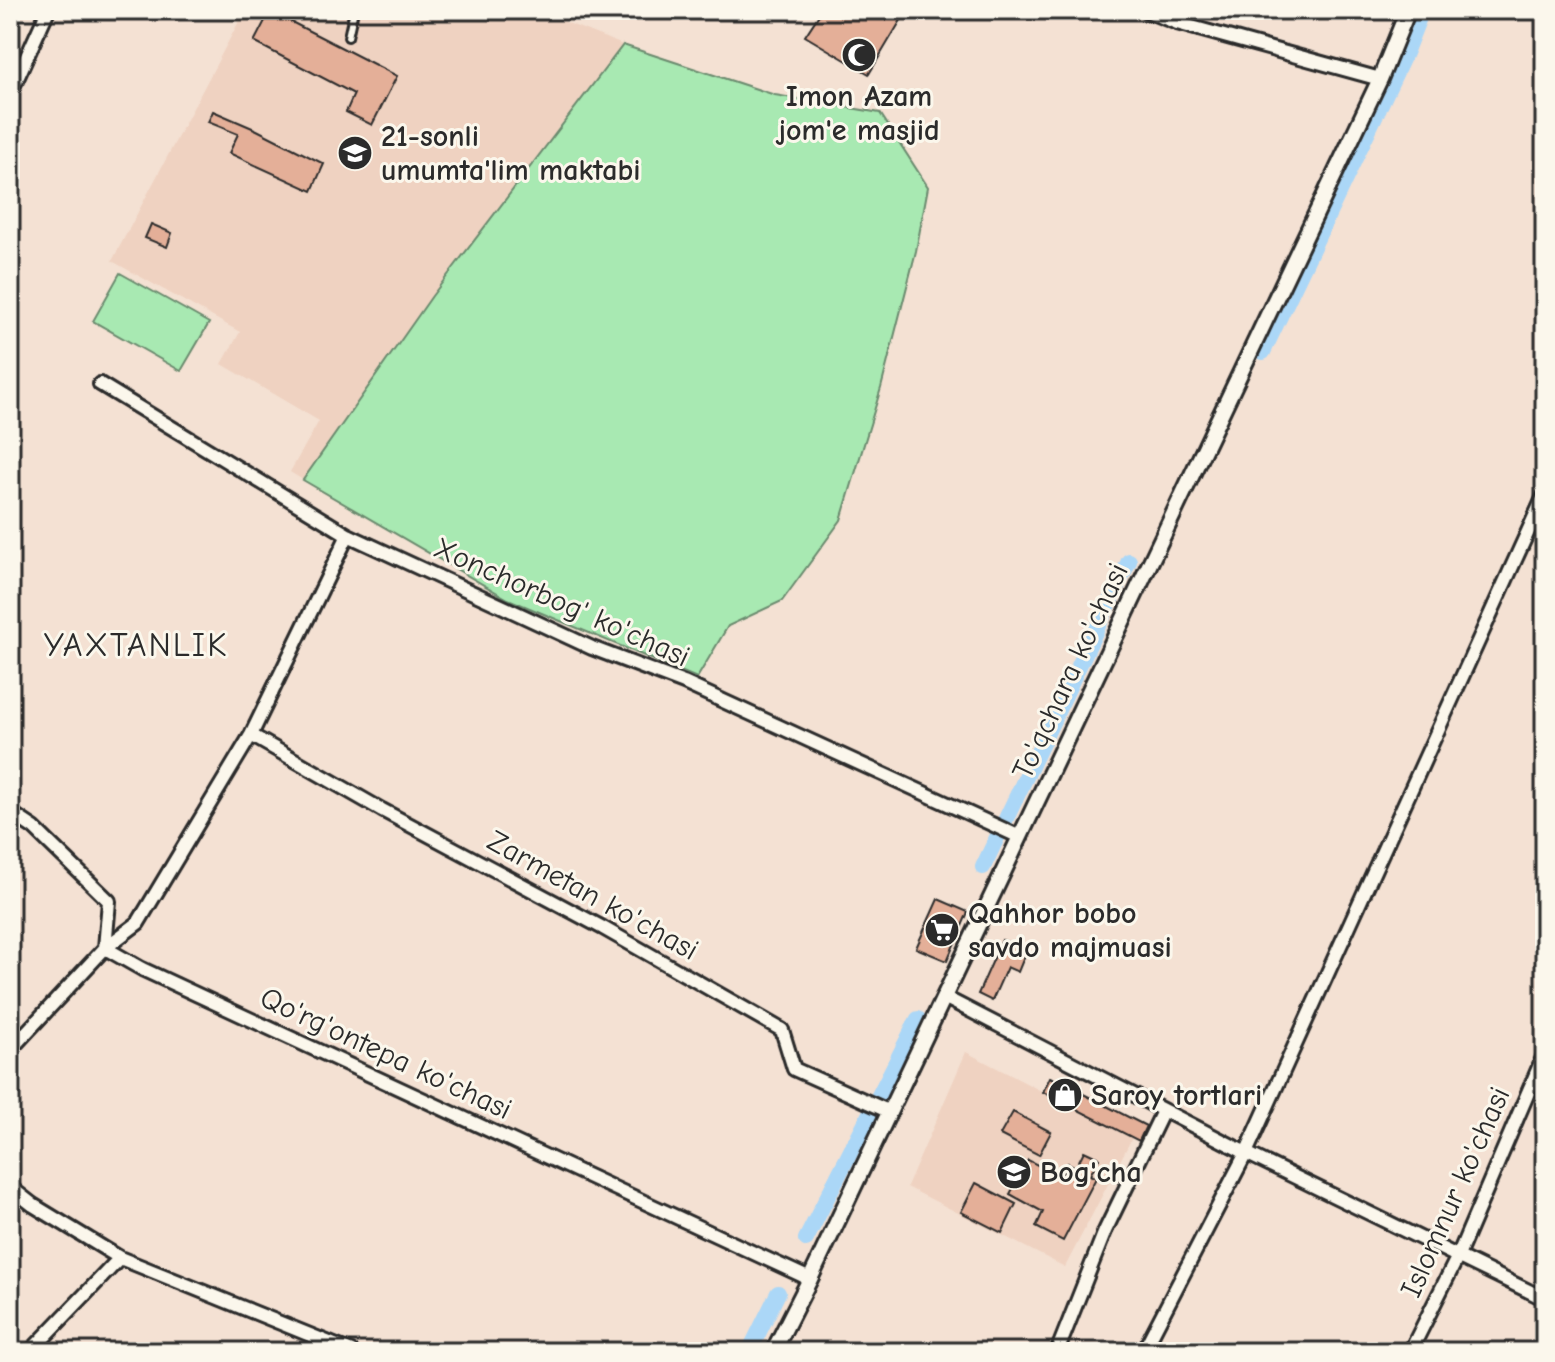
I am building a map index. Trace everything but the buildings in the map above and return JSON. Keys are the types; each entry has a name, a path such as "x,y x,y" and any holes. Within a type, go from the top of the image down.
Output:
{"street":[{"path":"10,92 48,10"},
{"path":"1144,10 1177,23 1380,79"},
{"name":"To'qchara ko'chasi","path":"773,1352 1380,79 1408,10"},
{"name":"Xonchorbog' ko'chasi","path":"100,384 348,535 592,648 684,683 1020,837"},
{"path":"1143,1352 1246,1153 1545,494"},
{"path":"10,1050 105,948 138,923 251,735 348,535"},
{"name":"Zarmetan ko'chasi","path":"251,735 782,1030 794,1069 890,1112"},
{"path":"10,812 34,828 109,901 105,948"},
{"name":"Qo'rg'ontepa ko'chasi","path":"105,948 142,969 810,1279"},
{"path":"944,997 1246,1153 1545,1299"},
{"name":"Islomnur ko'chasi","path":"1410,1352 1458,1256 1545,1053"},
{"path":"1057,1352 1105,1231 1163,1111"},
{"path":"10,1187 33,1205 120,1258 352,1352"},
{"path":"30,1352 120,1258"}],"lane":[{"path":"348,37 354,10"}],"shaded area":[{"name":"21-sonli umumta'lim maktabi","path":"245,10 535,10 623,45 432,296 303,480 290,472 319,421 222,364 240,332 112,261"},
{"name":"Bog'cha","path":"966,1052 1132,1138 1065,1267 907,1187"}],"green space":[{"path":"623,45 775,95 880,113 928,187 916,251 881,388 841,520 782,601 728,626 697,678 508,599 303,480 432,296"},
{"path":"120,273 209,323 181,371 93,321"}],"waterway":[{"path":"1263,352 1405,53 1422,10"},
{"path":"983,867 1129,561"},
{"path":"806,1239 918,1019"},
{"path":"749,1352 778,1293"}],"place":[{"name":"Imon Azam jom'e masjid","path":"859,55"},
{"name":"21-sonli umumta'lim maktabi","path":"355,153"},
{"name":"Qahhor bobo savdo majmuasi","path":"942,930"},
{"name":"Saroy tortlari","path":"1065,1095"},
{"name":"Bog'cha","path":"1014,1172"}],"district":[{"name":"YAXTANLIK","path":"136,644"}]}
